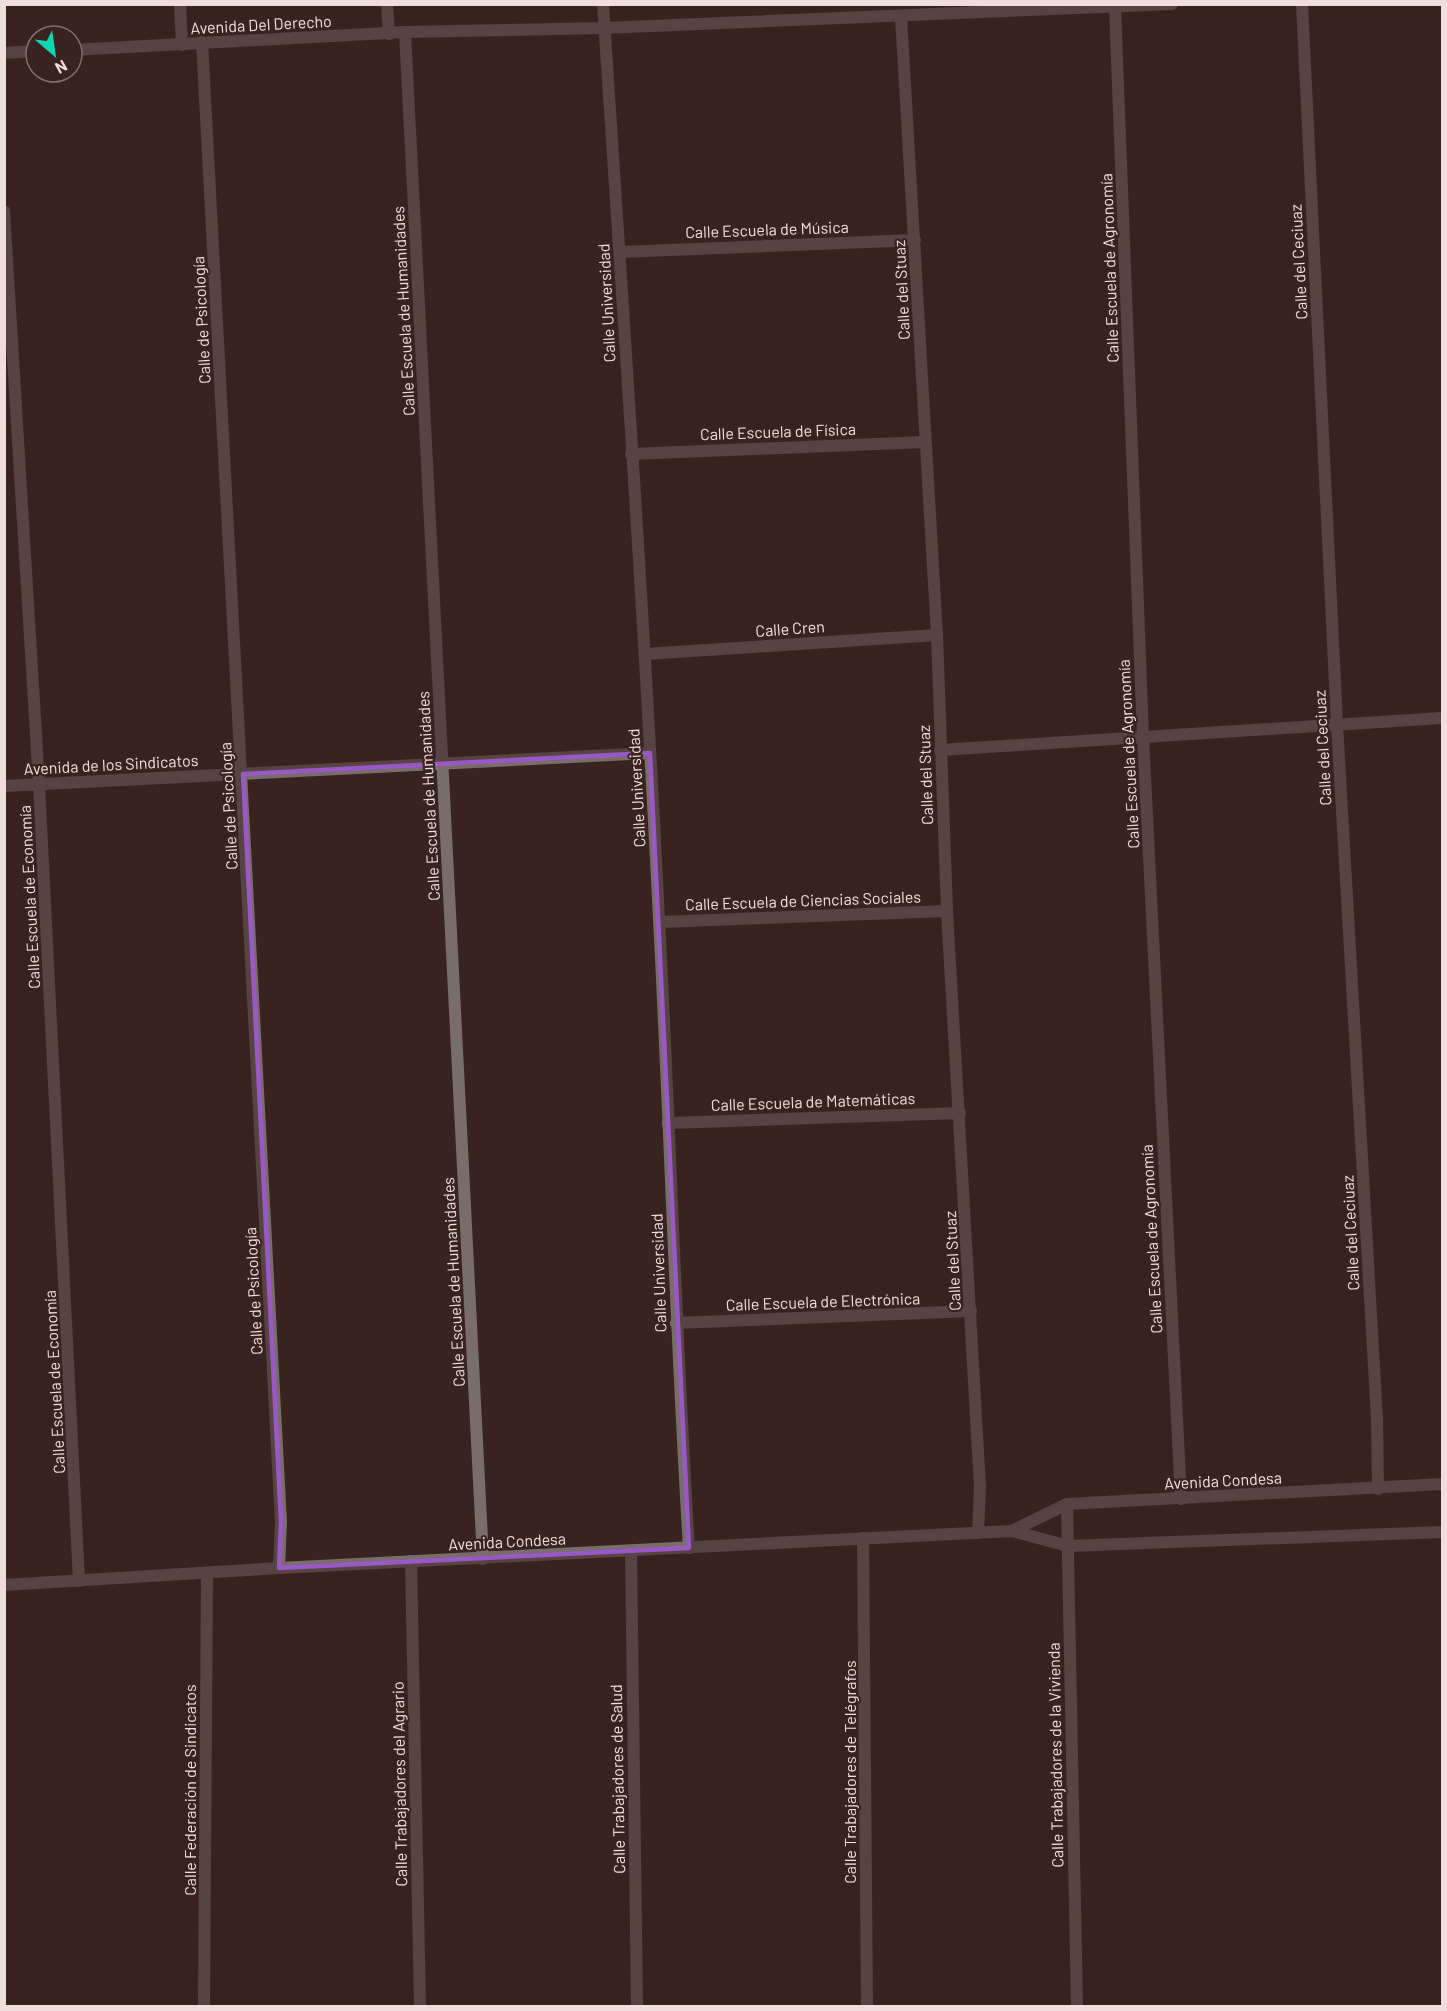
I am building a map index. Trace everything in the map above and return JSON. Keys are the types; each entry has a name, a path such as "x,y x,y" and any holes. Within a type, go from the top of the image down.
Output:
{"street":[{"path":"180,4 182,45"},
{"path":"387,4 389,34"},
{"name":"Calle Universidad","path":"603,4 660,922 676,1323 689,1548"},
{"name":"Avenida Del Derecho","path":"84,49 405,32 604,28 1172,4"},
{"name":"Calle del Ceciuaz","path":"1302,4 1337,724 1377,1407 1378,1489"},
{"name":"Calle Escuela de Agronomía","path":"1115,7 1143,736 1181,1499"},
{"name":"Calle del Stuaz","path":"901,16 937,635 947,910 980,1487 978,1533"},
{"name":"Calle Escuela de Humanidades","path":"405,32 483,1559"},
{"name":"Calle de Psicología","path":"202,42 243,774 281,1522 279,1568"},
{"path":"4,52 24,51"},
{"name":"Calle Escuela de Economía","path":"4,211 39,784 79,1581"},
{"name":"Calle Escuela de Música","path":"620,252 915,240"},
{"name":"Calle Escuela de Física","path":"631,454 925,442"},
{"name":"Calle Cren","path":"645,654 937,635"},
{"path":"940,750 1443,718"},
{"name":"Avenida de los Sindicatos","path":"4,786 650,753"},
{"name":"Calle Escuela de Ciencias Sociales","path":"660,922 947,910"},
{"name":"Calle Escuela de Matemáticas","path":"668,1123 960,1113"},
{"name":"Calle Escuela de Electrónica","path":"676,1323 971,1311"},
{"name":"Avenida Condesa","path":"1012,1531 1067,1504 1443,1484"},
{"name":"Calle Trabajadores de la Vivienda","path":"1067,1504 1077,2007"},
{"name":"Avenida Condesa","path":"4,1585 279,1568 1012,1531 1068,1546 1443,1532"},
{"name":"Calle Trabajadores de Telégrafos","path":"863,1538 867,2007"},
{"name":"Calle Trabajadores de Salud","path":"632,1551 637,2007"},
{"name":"Calle Trabajadores del Agrario","path":"411,1562 420,2007"},
{"name":"Calle Federación de Sindicatos","path":"204,2007 207,1574"}],"highlighted area":[{"path":"650,753 689,1548 279,1568 281,1522 243,774"}]}
